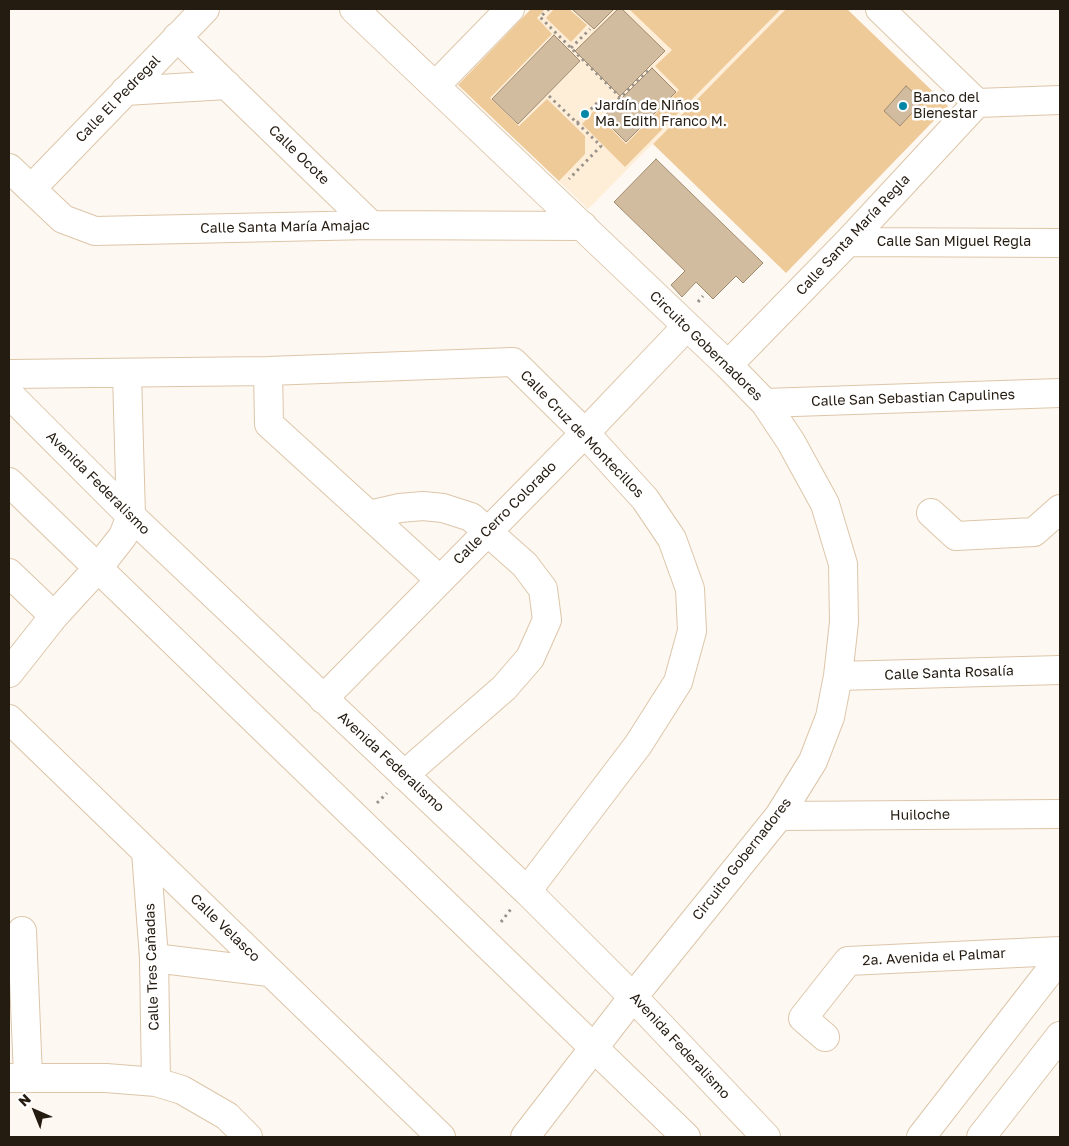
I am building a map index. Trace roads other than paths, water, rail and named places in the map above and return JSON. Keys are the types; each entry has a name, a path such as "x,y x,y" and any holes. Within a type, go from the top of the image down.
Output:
{"street":[{"name":"Calle El Pedregal","path":"31,189 205,9"},
{"name":"Circuito Gobernadores","path":"354,9 728,365 765,403 791,442 825,504 843,564 844,622 838,676 830,717 813,761 779,816 633,997 525,1137"},
{"path":"435,86 510,9"},
{"path":"880,9 977,103 1060,100"},
{"name":"Calle Ocote","path":"177,37 371,225"},
{"path":"125,91 227,85"},
{"name":"Calle Santa María Regla","path":"728,365 848,242 977,103"},
{"name":"Calle Santa María Amajac","path":"9,168 63,219 95,231 371,225 583,226"},
{"name":"Calle San Miguel Regla","path":"848,242 1060,243"},
{"name":"Calle Cerro Colorado","path":"323,699 439,579 585,433 687,326"},
{"name":"Calle Cruz de Montecillos","path":"9,374 268,371 513,362 585,433 645,499 672,538 690,589 692,631 678,682 638,745 527,891"},
{"path":"268,371 269,424 439,579"},
{"path":"9,673 54,616 98,568 123,536 131,516 127,374"},
{"name":"Calle San Sebastian Capulines","path":"765,403 1060,393"},
{"name":"Avenida Federalismo","path":"9,394 131,516 527,891 633,997 766,1137"},
{"path":"9,482 686,1137"},
{"path":"369,515 400,508 422,506 443,508 471,517 526,565 543,589 547,620 530,658 504,688 404,775"},
{"path":"931,513 956,536 1034,532 1060,509"},
{"path":"9,573 54,616"},
{"name":"Calle Santa Rosalía","path":"838,676 1060,670"},
{"name":"Calle Velasco","path":"9,719 441,1137"},
{"name":"Huiloche","path":"779,816 1060,814"},
{"name":"Calle Tres Cañadas","path":"146,852 154,958 156,1082"},
{"path":"22,931 19,1077 106,1078 156,1082 182,1090 227,1116 248,1137"},
{"name":"2a. Avenida el Palmar","path":"825,1037 803,1018 848,961 1060,951"},
{"path":"154,958 269,972"},
{"path":"921,1137 1060,958"},
{"path":"991,1134 1060,1036"}],"place":[{"name":"Banco del Bienestar","path":"903,106"},
{"name":"Jardín de Niños Ma. Edith Franco M.","path":"585,114"}]}
